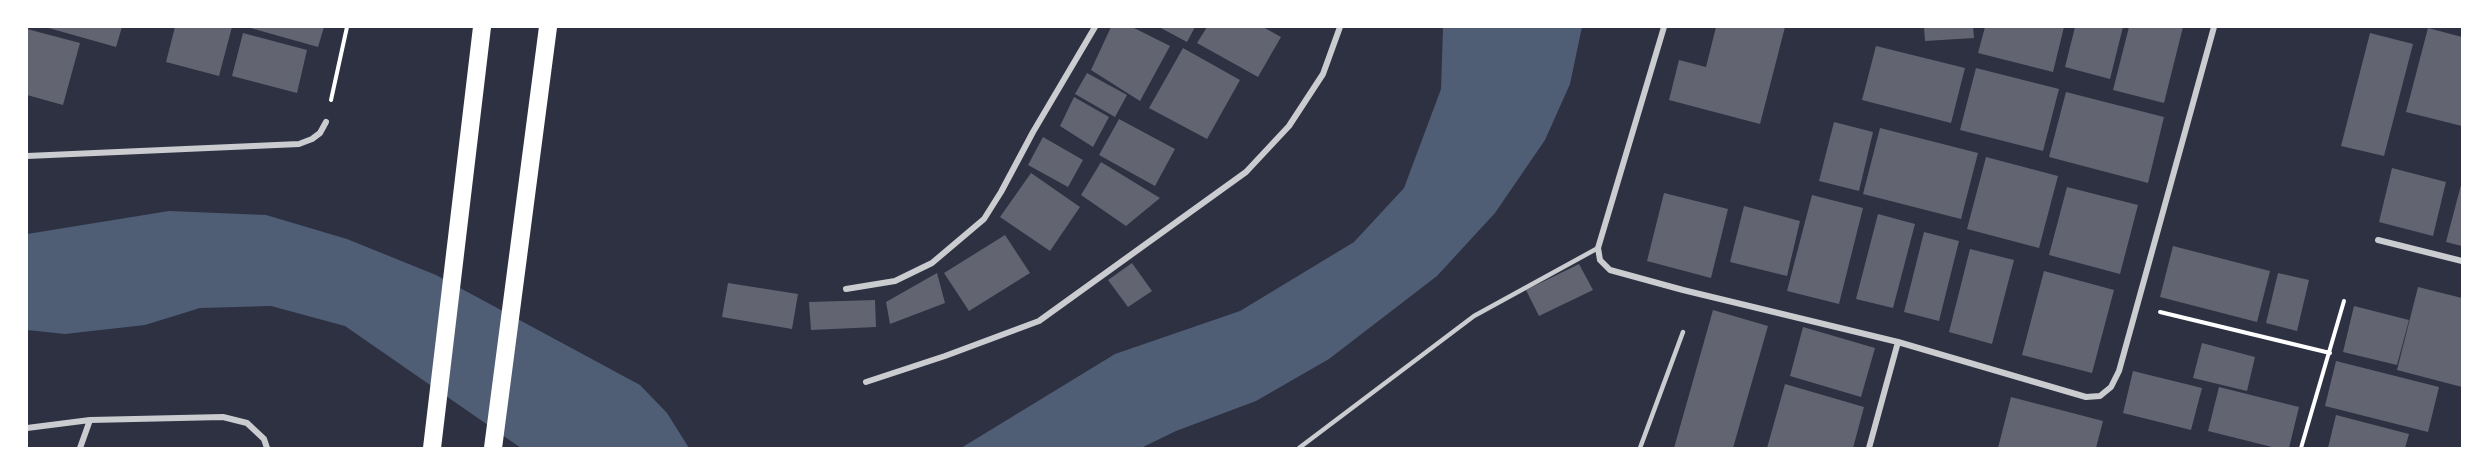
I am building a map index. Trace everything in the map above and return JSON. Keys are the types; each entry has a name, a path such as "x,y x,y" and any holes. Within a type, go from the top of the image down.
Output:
{"highway":[{"path":"432,448 482,27"},
{"path":"494,448 548,27"}],"street":[{"path":"846,289 895,280 932,263 984,219 1095,27"},
{"path":"866,382 1039,321 1246,172 1289,126 1323,74 1340,27"},
{"path":"1664,27 1598,248 1600,260 1610,270 1899,342 2086,397 2100,396 2112,387 2119,371 2214,27"},
{"path":"27,156 299,144 320,133 326,122"},
{"path":"2378,240 2462,261"},
{"path":"1869,448 1899,342"},
{"path":"27,429 90,420 223,417 237,419 255,429 264,439 267,448"},
{"path":"80,448 90,420"}],"lane":[{"path":"1299,448 1474,316 1598,248"},
{"path":"1640,448 1683,332"}],"path":[{"path":"326,122 347,27"},
{"path":"2301,448 2344,301"},
{"path":"2136,306 2330,353"}],"water":[{"path":"1443,27 1582,27 1570,84 1545,140 1495,213 1437,276 1329,359 1256,401 1176,431 1141,448 961,448 1115,354 1240,311 1354,242 1404,188 1441,89"},
{"path":"169,211 266,215 347,239 436,275 640,385 667,413 689,448 521,448 345,326 271,306 200,308 145,325 65,334 27,330 27,234"}],"building":[{"path":"45,27 122,27 116,47"},
{"path":"175,27 232,27 219,76 166,62"},
{"path":"247,27 324,27 318,47"},
{"path":"1111,27 1132,27 1170,46 1140,101 1091,70"},
{"path":"1159,27 1195,27 1187,42"},
{"path":"1207,27 1263,27 1281,37 1258,77 1197,43"},
{"path":"1716,27 1785,27 1760,124 1669,100 1679,60 1706,67"},
{"path":"1924,27 1973,27 1974,38 1925,41"},
{"path":"1985,27 2064,27 2053,72 1978,53"},
{"path":"2075,27 2123,27 2110,79 2065,67"},
{"path":"2129,27 2183,27 2164,103 2113,90"},
{"path":"2428,28 2462,37 2462,126 2406,112"},
{"path":"27,29 80,43 63,105 27,95"},
{"path":"243,33 307,50 297,93 232,76"},
{"path":"2370,33 2413,44 2384,156 2341,146"},
{"path":"1876,46 1965,68 1951,123 1862,100"},
{"path":"1183,48 1240,80 1207,139 1149,108"},
{"path":"1976,68 2059,89 2043,151 1960,130"},
{"path":"1087,73 1127,95 1115,117 1075,94"},
{"path":"2066,92 2164,117 2148,183 2049,157"},
{"path":"1074,97 1109,117 1093,147 1060,126"},
{"path":"1119,119 1175,149 1155,186 1099,155"},
{"path":"1834,122 1873,132 1859,191 1819,181"},
{"path":"1880,128 1978,153 1961,219 1863,194"},
{"path":"1043,137 1083,160 1068,187 1028,165"},
{"path":"1986,157 2058,176 2039,248 1967,229"},
{"path":"1101,162 1160,198 1126,226 1081,195"},
{"path":"2392,168 2446,182 2433,236 2379,222"},
{"path":"1031,173 1080,207 1050,251 1000,217"},
{"path":"2462,186 2462,246 2446,242"},
{"path":"2067,187 2138,205 2120,274 2049,255"},
{"path":"1664,193 1728,209 1711,278 1647,261"},
{"path":"1812,195 1863,208 1839,304 1787,291"},
{"path":"1744,206 1800,221 1787,276 1730,262"},
{"path":"1878,214 1915,224 1893,308 1856,299"},
{"path":"1924,232 1959,241 1939,321 1904,312"},
{"path":"1005,235 1030,273 969,311 944,273"},
{"path":"2173,246 2270,271 2257,322 2160,297"},
{"path":"1970,249 2014,260 1992,344 1949,332"},
{"path":"1132,263 1152,291 1128,307 1108,280"},
{"path":"1579,264 1593,290 1539,316 1526,290"},
{"path":"2044,271 2114,290 2092,373 2022,355"},
{"path":"937,273 945,303 890,324 886,302"},
{"path":"2278,273 2309,280 2297,331 2266,323"},
{"path":"728,283 798,294 792,329 722,317"},
{"path":"2418,287 2462,298 2462,387 2397,370"},
{"path":"875,300 876,327 811,330 809,302"},
{"path":"2354,306 2409,320 2397,365 2343,352"},
{"path":"1713,310 1768,326 1733,448 1674,448"},
{"path":"1803,327 1875,348 1861,397 1790,376"},
{"path":"2202,343 2255,357 2247,391 2193,378"},
{"path":"2336,361 2439,387 2428,432 2325,406"},
{"path":"2133,371 2202,388 2191,430 2123,413"},
{"path":"1785,384 1864,407 1853,448 1767,448"},
{"path":"2219,387 2299,407 2289,448 2276,448 2208,431"},
{"path":"2011,397 2103,421 2096,448 1998,448"},
{"path":"2336,415 2409,434 2405,448 2328,448"}]}
